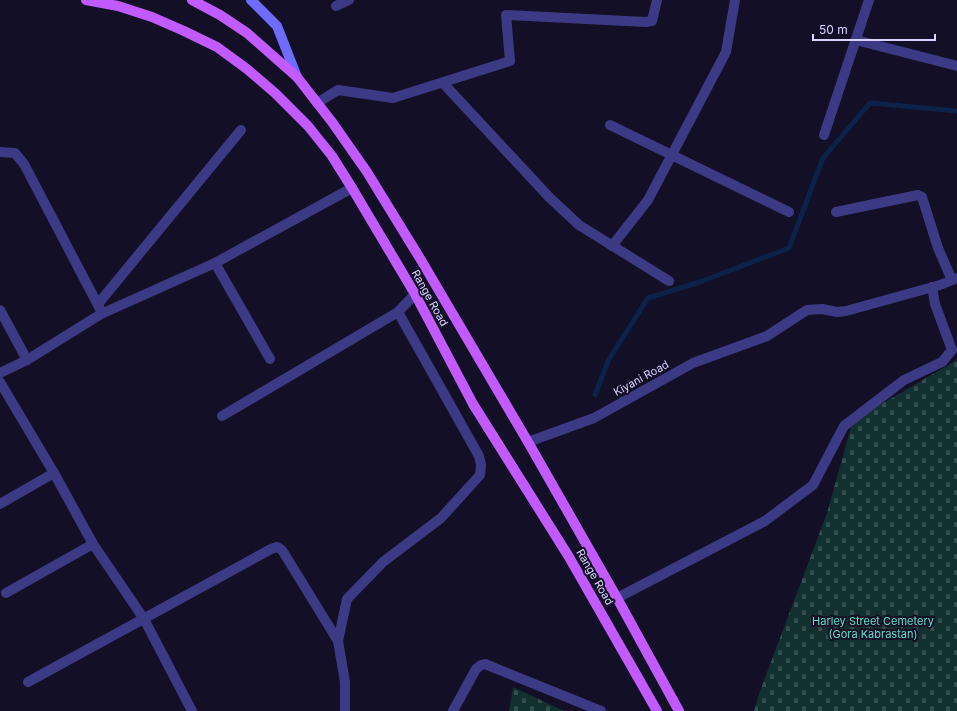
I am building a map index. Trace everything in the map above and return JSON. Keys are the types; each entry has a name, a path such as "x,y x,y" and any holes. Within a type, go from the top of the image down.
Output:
{"main road":[{"name":"Range Road","path":"86,0 118,6 152,17 217,47 253,74 308,126 332,156 352,188 415,294 473,404 569,557 657,711"},
{"path":"192,0 220,15 247,33 297,77 332,122 372,179 528,442 617,598 679,711"},
{"path":"251,0 277,26 297,77"}],"street":[{"path":"336,6 349,0"},
{"path":"317,103 338,90 393,98 510,61 506,15 646,22 652,21 657,0"},
{"path":"612,246 648,200 726,52 735,0"},
{"path":"824,135 869,0"},
{"path":"856,40 957,66"},
{"path":"443,83 548,197 579,225 669,281"},
{"path":"610,125 789,212"},
{"path":"98,304 241,130"},
{"path":"0,152 15,153 24,164 98,304 101,314"},
{"path":"0,373 28,360 101,314 215,262 352,188"},
{"path":"836,212 918,195 922,197 938,248 955,279"},
{"path":"215,262 270,359"},
{"name":"Kiyani Road","path":"528,442 594,418 693,363 767,336 807,310 822,309 837,312 846,311 955,279"},
{"path":"617,598 765,521 813,485 844,426 904,380 942,362 952,350 935,304 932,287"},
{"path":"222,416 398,312 415,294"},
{"path":"0,310 28,360"},
{"path":"345,711 345,682 338,641 346,599 383,562 441,518 480,475 481,465 479,456 398,312"},
{"path":"0,382 54,473 93,544 144,619 192,711"},
{"path":"0,504 54,473"},
{"path":"6,593 93,544"},
{"path":"28,682 277,547 282,550 338,641"},
{"path":"453,711 476,669 481,664 485,664 601,711"}],"green space":[{"name":"Harley Street Cemetery (Gora Kabrastan)","path":"957,360 957,711 754,711 760,691 827,513 851,427 878,406"},
{"path":"513,687 564,711 509,711"}],"waterway":[{"path":"595,395 609,359 648,298 700,282 789,248 823,158 870,103 957,111"}]}
